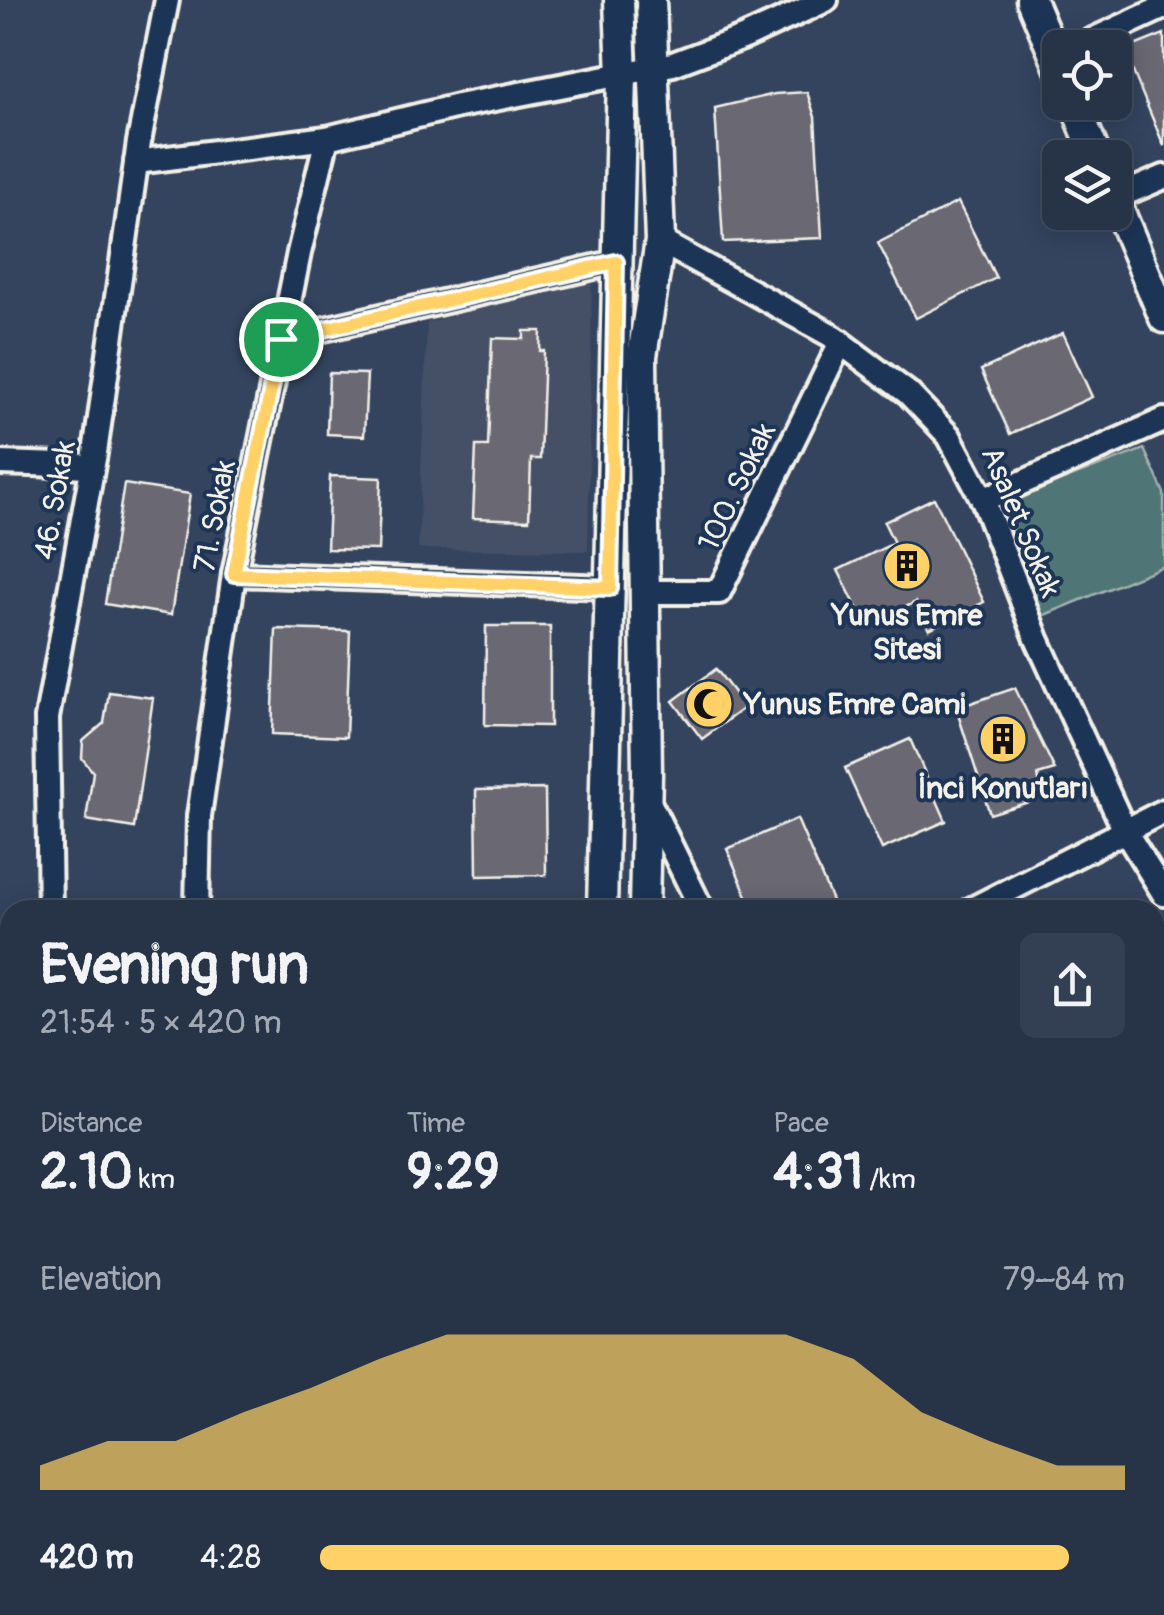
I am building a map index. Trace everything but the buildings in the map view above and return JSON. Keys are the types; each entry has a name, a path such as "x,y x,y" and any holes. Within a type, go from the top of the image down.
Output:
{"main road":[{"path":"602,900 622,75 619,0"},
{"path":"644,900 647,798 642,356 660,241 651,0"},
{"path":"1031,0 1047,30"},
{"path":"1128,230 1164,318"}],"street":[{"name":"46. Sokak","path":"50,900 47,718 92,466 136,162 167,0"},
{"path":"136,162 327,138 458,106 673,64 745,38 826,0"},
{"path":"1116,30 1164,6"},
{"name":"71. Sokak","path":"197,900 199,816 234,574 281,339 327,138"},
{"path":"1132,191 1164,177"},
{"name":"Asalet Sokak","path":"660,241 841,342 908,393 949,436 983,500 1038,638 1125,831 1164,894"},
{"path":"281,339 616,262"},
{"name":"100. Sokak","path":"644,592 719,592 841,342"},
{"path":"983,500 1164,420"},
{"path":"0,463 92,466"},
{"path":"234,574 610,588"},
{"path":"647,798 697,900"},
{"path":"990,900 1164,811"}],"shaded area":[{"path":"592,277 588,551 418,549 427,323"}],"green space":[{"path":"1144,449 1164,493 1164,566 1042,616 1003,503"}],"place":[{"name":"Yunus Emre Sitesi","path":"907,566"},
{"name":"Yunus Emre Cami","path":"709,704"},
{"name":"İnci Konutları","path":"1003,739"}],"route":[{"path":"616,262 610,588 234,574 281,339 616,262"}]}
